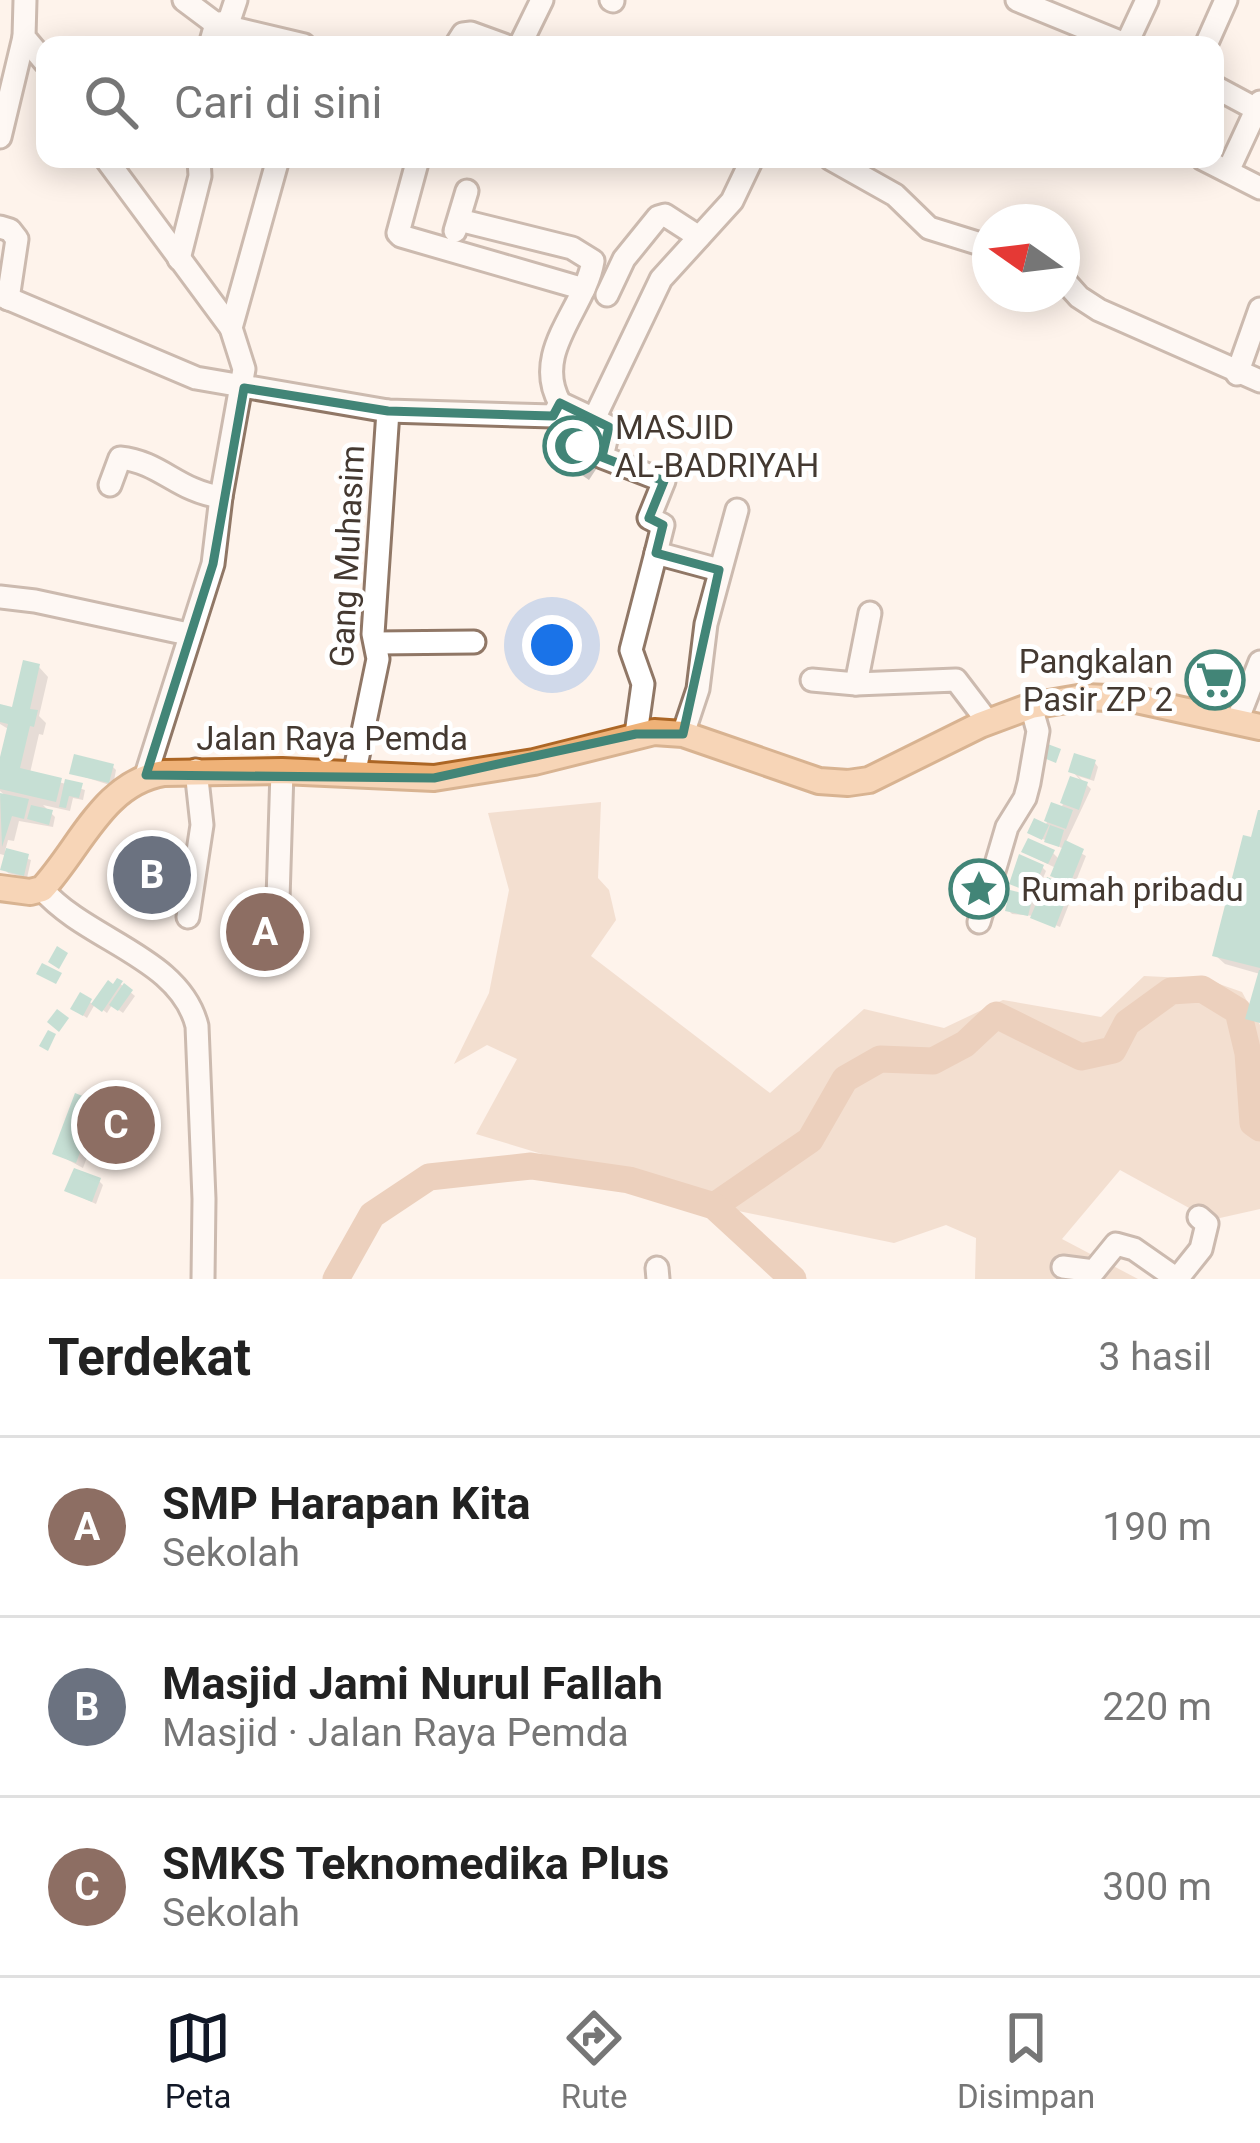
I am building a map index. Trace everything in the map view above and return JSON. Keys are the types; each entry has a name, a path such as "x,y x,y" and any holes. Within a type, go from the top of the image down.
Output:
{"main road":[{"name":"Jalan Raya Pemda","path":"146,776 196,770 412,779 470,775 632,728 683,734 791,774 848,782 869,780 1031,706 1084,698 1132,699 1248,724"},
{"path":"0,888 42,889 106,804 146,776"}],"street":[{"path":"0,137 24,37 25,0"},
{"path":"184,0 213,34 229,21 236,0"},
{"path":"524,36 542,0"},
{"path":"1017,0 1063,9 1110,36"},
{"path":"1130,36 1147,0"},
{"path":"1210,36 1226,0"},
{"path":"24,37 36,51"},
{"path":"1224,92 1258,105 1250,152 1228,171"},
{"path":"113,168 231,328 242,355 244,388 221,497 213,564 146,776"},
{"path":"179,259 200,168"},
{"path":"231,328 275,168"},
{"path":"416,168 398,232 584,289"},
{"path":"594,419 661,279 732,201 748,168"},
{"path":"847,168 895,195 929,228 972,241"},
{"path":"1222,168 1260,188"},
{"path":"450,249 467,191"},
{"path":"607,295 624,260 658,218 665,215 699,236"},
{"path":"463,221 590,256 593,266 552,362 551,388 560,403 609,427 602,457 664,481 650,518 663,525 631,650 643,685 632,728"},
{"path":"0,227 17,239 4,297 196,378 388,411 553,416 560,403"},
{"path":"1080,299 1260,381"},
{"path":"1237,374 1260,309"},
{"name":"Gang Muhasim","path":"354,775 378,658 373,634 388,411"},
{"path":"110,485 120,458 159,469 195,494 221,497"},
{"path":"683,734 698,689 706,624 737,510"},
{"path":"656,553 719,570"},
{"path":"0,597 188,634"},
{"path":"856,684 870,613"},
{"path":"376,643 474,642"},
{"path":"1248,724 1259,664"},
{"path":"812,680 856,684 956,680 988,722"},
{"path":"979,922 1007,827 1029,783 1038,731 1031,706"},
{"path":"188,917 202,825 196,770"},
{"path":"277,931 282,771"},
{"path":"42,889 71,918 151,964 191,1005 205,1199 203,1279"},
{"path":"1063,1268 1094,1271 1116,1244 1134,1250 1177,1279 1205,1240 1207,1224 1199,1216"}],"highlighted area":[{"path":"244,388 388,411 553,416 560,403 609,427 602,457 664,481 649,518 663,525 656,553 719,570 683,734 636,734 434,778 146,775 213,564"}],"shaded area":[{"path":"601,802 598,878 609,890 616,920 591,956 770,1093 864,1009 944,1028 1003,1000 1101,1017 1144,976 1205,979 1242,992 1260,1025 1260,1209 1211,1220 1120,1170 1062,1239 1138,1279 975,1279 976,1238 946,1225 894,1243 714,1206 476,1134 517,1059 487,1045 454,1064 489,993 509,890 488,813"}],"building":[{"name":"MASJID AL-BADRIYAH","path":"561,416 603,442 581,476 544,449"},
{"path":"23,660 40,664 30,709 38,710 20,768 62,778 56,802 0,789 0,757 8,724 0,722 0,704 12,707"},
{"path":"1045,743 1061,749 1056,763 1039,756"},
{"path":"1074,753 1096,760 1090,779 1068,772"},
{"path":"74,754 114,764 109,783 69,774"},
{"path":"1070,776 1088,782 1079,810 1060,803"},
{"path":"65,779 83,783 79,798 69,796 66,808 59,807"},
{"path":"0,793 29,799 24,819 12,816 2,847"},
{"path":"1051,802 1073,810 1066,829 1044,821"},
{"path":"31,805 53,810 49,825 27,819"},
{"path":"1258,810 1260,968 1212,956 1243,835 1251,837"},
{"path":"1034,818 1049,825 1042,840 1027,833"},
{"path":"1050,825 1064,830 1059,847 1044,842"},
{"path":"1028,838 1055,850 1048,864 1021,852"},
{"path":"1065,840 1084,849 1070,884 1050,876"},
{"path":"136,844 183,858 164,907 125,893"},
{"path":"6,848 29,854 24,876 0,870"},
{"path":"1019,854 1044,865 1032,893 1009,884"},
{"path":"1047,877 1071,887 1055,928 1030,918 1039,897 1044,898 1039,896"},
{"path":"1010,890 1033,896 1028,916 1005,911"},
{"path":"57,946 68,953 59,969 48,962"},
{"path":"42,963 62,973 56,984 36,974"},
{"path":"1260,970 1260,1023 1245,1019"},
{"path":"117,978 123,981 102,1012 91,1004 108,980 113,984"},
{"path":"124,983 133,990 118,1011 109,1005"},
{"path":"80,992 92,999 83,1016 70,1009"},
{"path":"57,1009 69,1018 59,1032 47,1022"},
{"path":"48,1030 56,1034 48,1051 39,1046"},
{"path":"75,1093 120,1111 112,1131 91,1123 76,1163 52,1154"},
{"path":"74,1168 101,1178 92,1202 64,1191"}],"waterway":[{"path":"714,1206 810,1140 845,1079 880,1059 933,1061 965,1044 996,1015 1081,1057 1113,1050 1127,1023 1171,991 1202,989 1238,1011 1248,1053 1253,1123 1260,1128"},
{"path":"336,1279 372,1215 429,1177 531,1166 629,1180 714,1206 793,1279"}],"place":[{"name":"MASJID AL-BADRIYAH","path":"573,446"},
{"name":"Pangkalan Pasir ZP 2","path":"1215,680"},
{"name":"Masjid Jami Nurul Fallah","path":"152,875"},
{"name":"Rumah pribadu","path":"979,889"},
{"name":"SMP Harapan Kita","path":"265,932"},
{"name":"SMKS Teknomedika Plus","path":"116,1125"}]}
